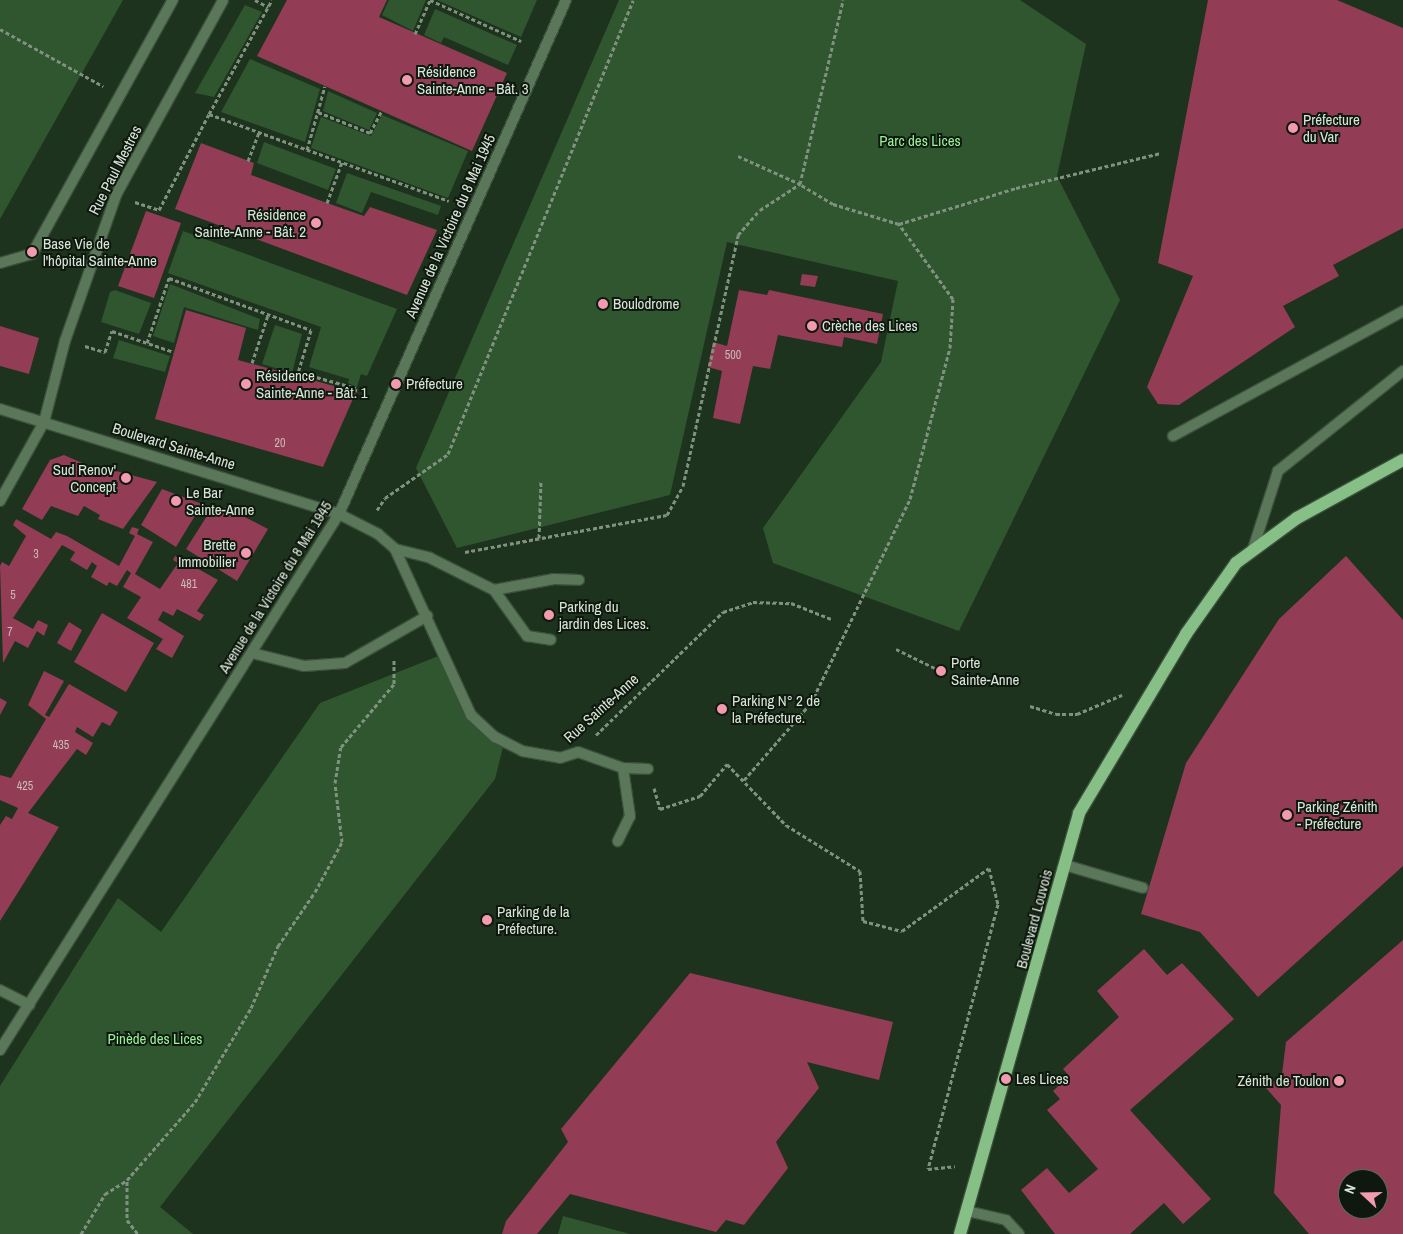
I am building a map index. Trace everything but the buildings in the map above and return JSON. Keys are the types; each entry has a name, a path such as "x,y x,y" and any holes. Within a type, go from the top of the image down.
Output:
{"main road":[{"name":"Boulevard Louvois","path":"960,1234 1079,813 1186,634 1236,563 1297,518 1403,460"}],"street":[{"path":"0,264 32,254 173,0"},
{"name":"Rue Paul Mestres","path":"0,501 44,422 65,341 116,195 223,0"},
{"name":"Avenue de la Victoire du 8 Mai 1945","path":"0,1050 339,514 566,0"},
{"path":"1173,436 1403,311"},
{"path":"1252,552 1278,471 1403,371"},
{"name":"Boulevard Sainte-Anne","path":"0,409 339,514"},
{"name":"Rue Sainte-Anne","path":"339,514 364,527 395,549 427,616 459,695 486,730 534,755 560,758 578,752"},
{"path":"395,549 430,558 494,590 527,636 551,640"},
{"path":"494,590 554,579 579,580"},
{"path":"252,653 304,666 344,663 427,616"},
{"path":"578,752 623,768 648,769"},
{"path":"618,841 630,816 623,768"},
{"path":"1065,865 1143,888"},
{"path":"0,990 30,1005"},
{"path":"967,1211 1006,1220 1019,1234"}],"path":[{"path":"255,0 268,7"},
{"path":"116,195 159,210 272,0"},
{"path":"414,34 430,0 521,41"},
{"path":"364,527 385,498 448,454 633,0"},
{"path":"430,558 667,514 683,486 738,236 760,210 800,184 843,0"},
{"path":"0,29 121,96"},
{"path":"307,150 325,86"},
{"path":"318,112 370,133 381,112"},
{"path":"209,114 449,201"},
{"path":"248,161 259,132"},
{"path":"738,156 800,184 833,204 899,224 1016,188 1069,177 1161,152"},
{"path":"326,203 342,162"},
{"path":"744,780 811,703 910,499 950,348 953,299 899,224"},
{"path":"147,343 169,278 311,330 298,374 356,388 355,392"},
{"path":"252,363 268,315"},
{"path":"65,341 105,352 112,331 174,352"},
{"path":"539,538 541,480"},
{"name":"Rue Sainte-Anne","path":"578,752 723,612 753,602 790,603 830,619"},
{"path":"896,649 940,670"},
{"path":"81,1234 105,1194 127,1180 195,1102 251,1008 278,946 342,842 335,783 341,747 394,684 394,660"},
{"path":"1030,706 1056,714 1077,714 1121,696 1126,689"},
{"path":"648,769 660,809 700,796 728,764 786,825 860,871 863,921 902,931 989,868 998,904 928,1169 981,1164"},
{"path":"127,1180 127,1220 138,1234"}],"green space":[{"path":"0,0 123,0 0,219"},
{"path":"389,0 426,0 413,31 382,15"},
{"path":"437,0 537,0 521,37"},
{"name":"Parc des Lices","path":"619,0 1020,0 1086,44 1057,176 1120,300 959,631 773,563 763,528 881,362 898,281 727,242 670,495 457,548 416,468"},
{"path":"245,5 262,12 214,97 195,93"},
{"path":"435,9 517,45 508,65 444,37 441,43 424,35"},
{"path":"250,59 320,89 305,142 221,112"},
{"path":"328,91 377,113 369,130 323,111"},
{"path":"382,115 468,151 448,198 311,148 321,117 371,136"},
{"path":"264,142 336,169 328,190 257,163"},
{"path":"347,173 441,206 438,215 371,192 362,213 336,203"},
{"path":"183,231 397,309 367,376 361,374 357,387 348,383 349,379 309,367 321,327 168,273"},
{"path":"170,284 260,319 258,330 184,307 174,343 153,336"},
{"path":"115,290 151,303 139,334 101,322 110,292"},
{"path":"275,325 302,334 292,373 262,364"},
{"path":"119,340 170,356 165,372 113,358"},
{"name":"Pinède des Lices","path":"441,655 459,695 504,743 495,779 160,1207 193,1234 0,1234 0,1086 118,898 161,932 320,703"},
{"path":"563,1216 630,1234 558,1234"}],"place":[{"name":"Résidence Sainte-Anne - Bât. 3","path":"407,80"},
{"name":"Préfecture du Var","path":"1293,128"},
{"name":"Résidence Sainte-Anne - Bât. 2","path":"316,223"},
{"name":"Base Vie de l'hôpital Sainte-Anne","path":"32,252"},
{"name":"Boulodrome","path":"603,304"},
{"name":"Crèche des Lices","path":"812,326"},
{"name":"Résidence Sainte-Anne - Bât. 1","path":"246,384"},
{"name":"Préfecture","path":"396,384"},
{"name":"Sud Renov' Concept","path":"126,478"},
{"name":"Le Bar Sainte-Anne","path":"176,501"},
{"name":"Brette Immobilier","path":"246,553"},
{"name":"Parking du jardin des Lices.","path":"549,615"},
{"name":"Porte Sainte-Anne","path":"941,671"},
{"name":"Parking N° 2 de la Préfecture.","path":"722,709"},
{"name":"Parking Zénith - Préfecture","path":"1287,815"},
{"name":"Parking de la Préfecture.","path":"487,920"},
{"name":"Les Lices","path":"1006,1079"},
{"name":"Zénith de Toulon","path":"1339,1081"}]}
